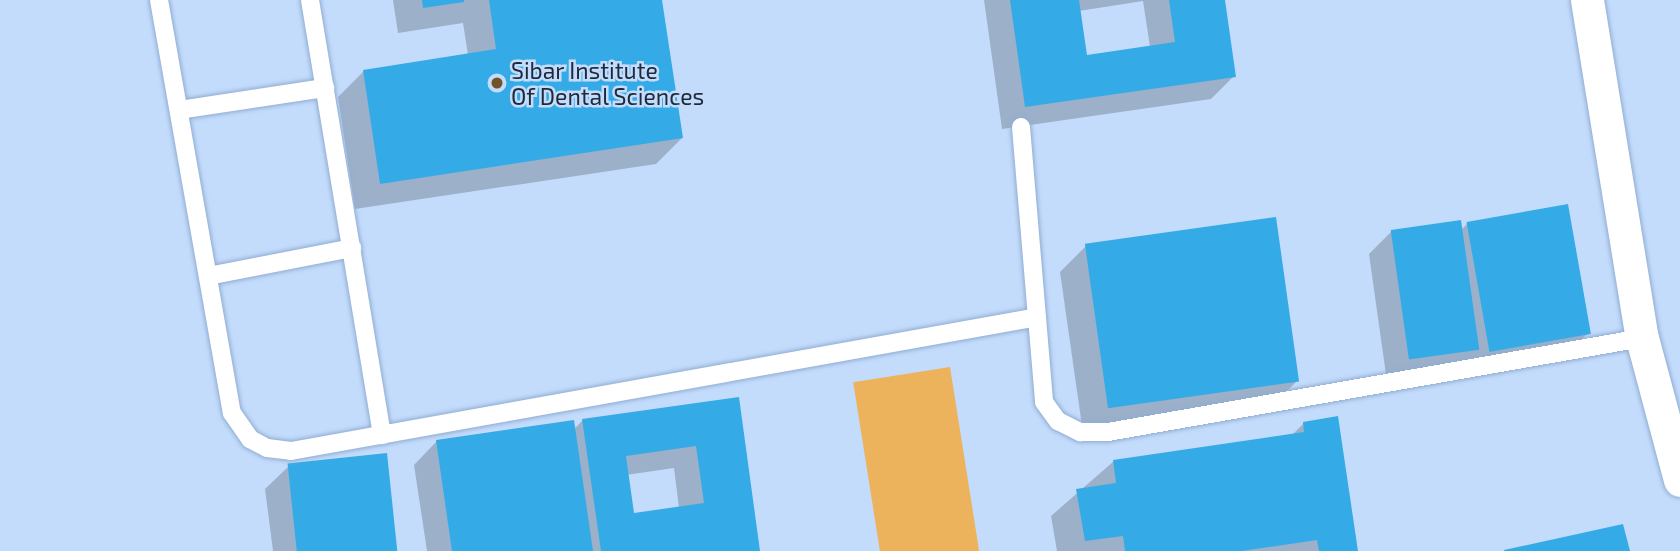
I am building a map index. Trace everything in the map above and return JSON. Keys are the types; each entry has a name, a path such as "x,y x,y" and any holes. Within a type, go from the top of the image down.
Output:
{"street":[{"path":"1587,0 1642,338 1680,480"}],"lane":[{"path":"159,0 232,413 250,439 291,452 1037,317"},
{"path":"310,0 382,435"},
{"path":"179,110 325,88"},
{"path":"1021,127 1044,402 1058,421 1080,432 1108,432 1642,338"},
{"path":"208,276 352,248"}],"shaded area":[{"path":"950,367 979,551 880,551 853,382"}],"building":[{"path":"422,0 464,0 464,2 423,8"},
{"path":"489,0 662,0 683,138 380,184 363,70 496,49"},
{"path":"1010,0 1079,0 1087,55 1175,42 1169,0 1225,0 1236,77 1025,107"},
{"path":"1568,204 1591,334 1489,352 1467,222"},
{"path":"1276,217 1299,381 1108,408 1085,244"},
{"path":"1461,220 1479,350 1409,360 1391,230"},
{"path":"739,397 760,551 601,551 582,419","holes":["696,446 704,503 634,513 626,456"]},
{"path":"1338,416 1358,551 1319,551 1317,540 1242,551 1125,551 1123,536 1085,541 1076,489 1116,483 1113,460 1304,432 1303,422"},
{"path":"574,420 593,551 452,551 436,440"},
{"path":"387,453 397,551 297,551 288,463"},
{"path":"1623,524 1630,551 1504,551 1504,550"}],"place":[{"name":"Sibar Institute Of Dental Sciences","path":"497,83"}]}
